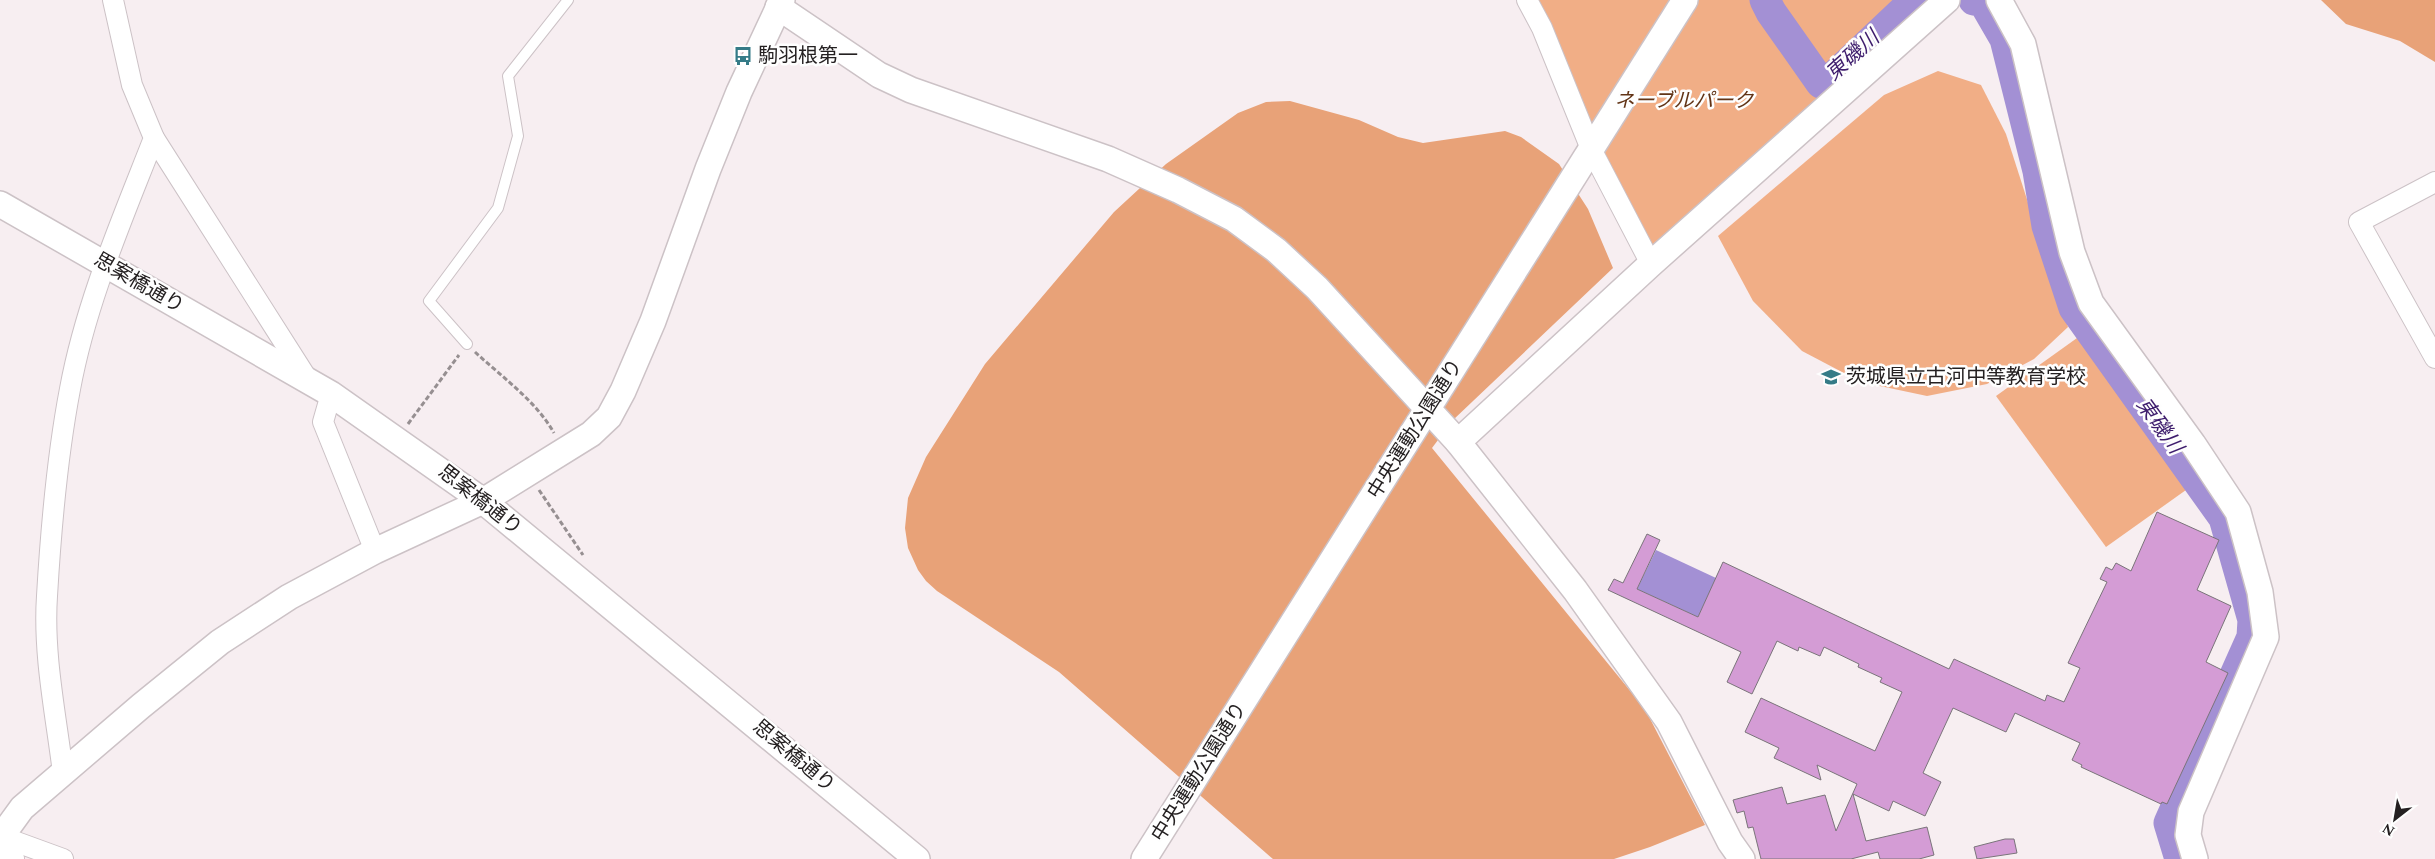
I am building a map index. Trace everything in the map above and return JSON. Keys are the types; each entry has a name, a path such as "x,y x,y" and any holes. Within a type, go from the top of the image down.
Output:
{"street":[{"path":"1527,0 1542,28 1591,149 1651,264"},
{"name":"中央運動公園通り","path":"1144,859 1685,0"},
{"path":"1458,442 1651,264 1946,0"},
{"path":"1999,0 2023,44 2072,252 2091,303 2193,444 2238,512 2260,592 2266,637 2191,812 2188,836 2195,859"},
{"path":"63,859 3,842 22,808 141,706 220,642 288,597 375,550 483,500 591,434 609,417 623,391 652,321 708,168 775,2 848,56 879,75 910,90 1108,159 1178,190 1234,220 1276,250 1317,288 1458,442 1575,590 1669,722 1730,842 1742,859"},
{"path":"118,4 132,85 154,138 309,382"},
{"path":"63,773 49,660 47,567 70,388 95,292 154,138"},
{"path":"2435,182 2360,222 2435,358"},
{"name":"思案橋通り","path":"0,204 331,394 483,500 917,859"},
{"path":"331,394 323,422 375,550"}],"lane":[{"path":"466,344 429,301 498,208 518,136 508,76 568,0"}],"path":[{"path":"397,439 466,344 548,422 565,450"},
{"path":"528,473 588,562 588,586"}],"green space":[{"name":"ネーブルパーク","path":"1523,0 1947,0 1651,264"},
{"path":"1938,71 1981,85 2006,134 2068,327 2034,359 1987,384 1927,396 1861,382 1802,351 1753,301 1718,236 1884,95"},
{"path":"2084,333 2193,485 2106,547 1996,396"}],"shaded area":[{"path":"2321,0 2435,0 2435,62 2400,41 2346,24"},
{"path":"1290,101 1359,120 1398,137 1423,143 1505,131 1521,137 1559,164 1588,209 1613,268 1453,420 1432,448 1645,709 1705,825 1614,859 1273,859 1059,672 937,591 918,570 908,548 905,528 908,498 926,457 985,364 1114,212 1166,164 1238,113 1266,102"},
{"path":"1656,550 1716,578 1698,617 1637,589"}],"building":[{"path":"2157,512 2219,540 2197,590 2231,606 2206,662 2228,673 2167,804 2162,802 2161,804 2081,767 2082,765 2072,760 2080,743 2015,713 2006,732 1953,708 1923,773 1941,782 1925,816 1893,801 1889,811 1853,794 1866,841 1927,827 1934,855 1919,859 1880,859 1878,852 1851,859 1761,859 1753,827 1748,828 1744,811 1737,813 1733,800 1782,787 1787,804 1825,795 1836,831 1857,784 1817,765 1821,780 1774,758 1779,748 1745,732 1761,698 1875,751 1902,692 1880,682 1882,678 1858,667 1859,664 1824,647 1820,656 1799,647 1798,651 1777,641 1752,694 1727,682 1741,652 1608,590 1614,579 1623,583 1647,534 1660,540 1637,589 1698,617 1723,562 1949,669 1954,659 2045,701 2047,695 2064,702 2080,668 2068,663 2107,582 2100,579 2106,567 2112,570 2116,563 2131,571"},
{"path":"2005,839 2014,839 2017,853 1977,859 1974,847"}],"waterway":[{"name":"東磯川","path":"1765,0 1771,12 1821,83 1826,84 1915,0"},
{"name":"東磯川","path":"1974,0 1983,1 2005,39 2038,171 2047,226 2074,308 2224,518 2253,620 2252,637 2169,823 2180,859"}],"place":[{"name":"駒羽根第一","path":"743,56"},
{"name":"茨城県立古河中等教育学校","path":"1831,377"}]}
